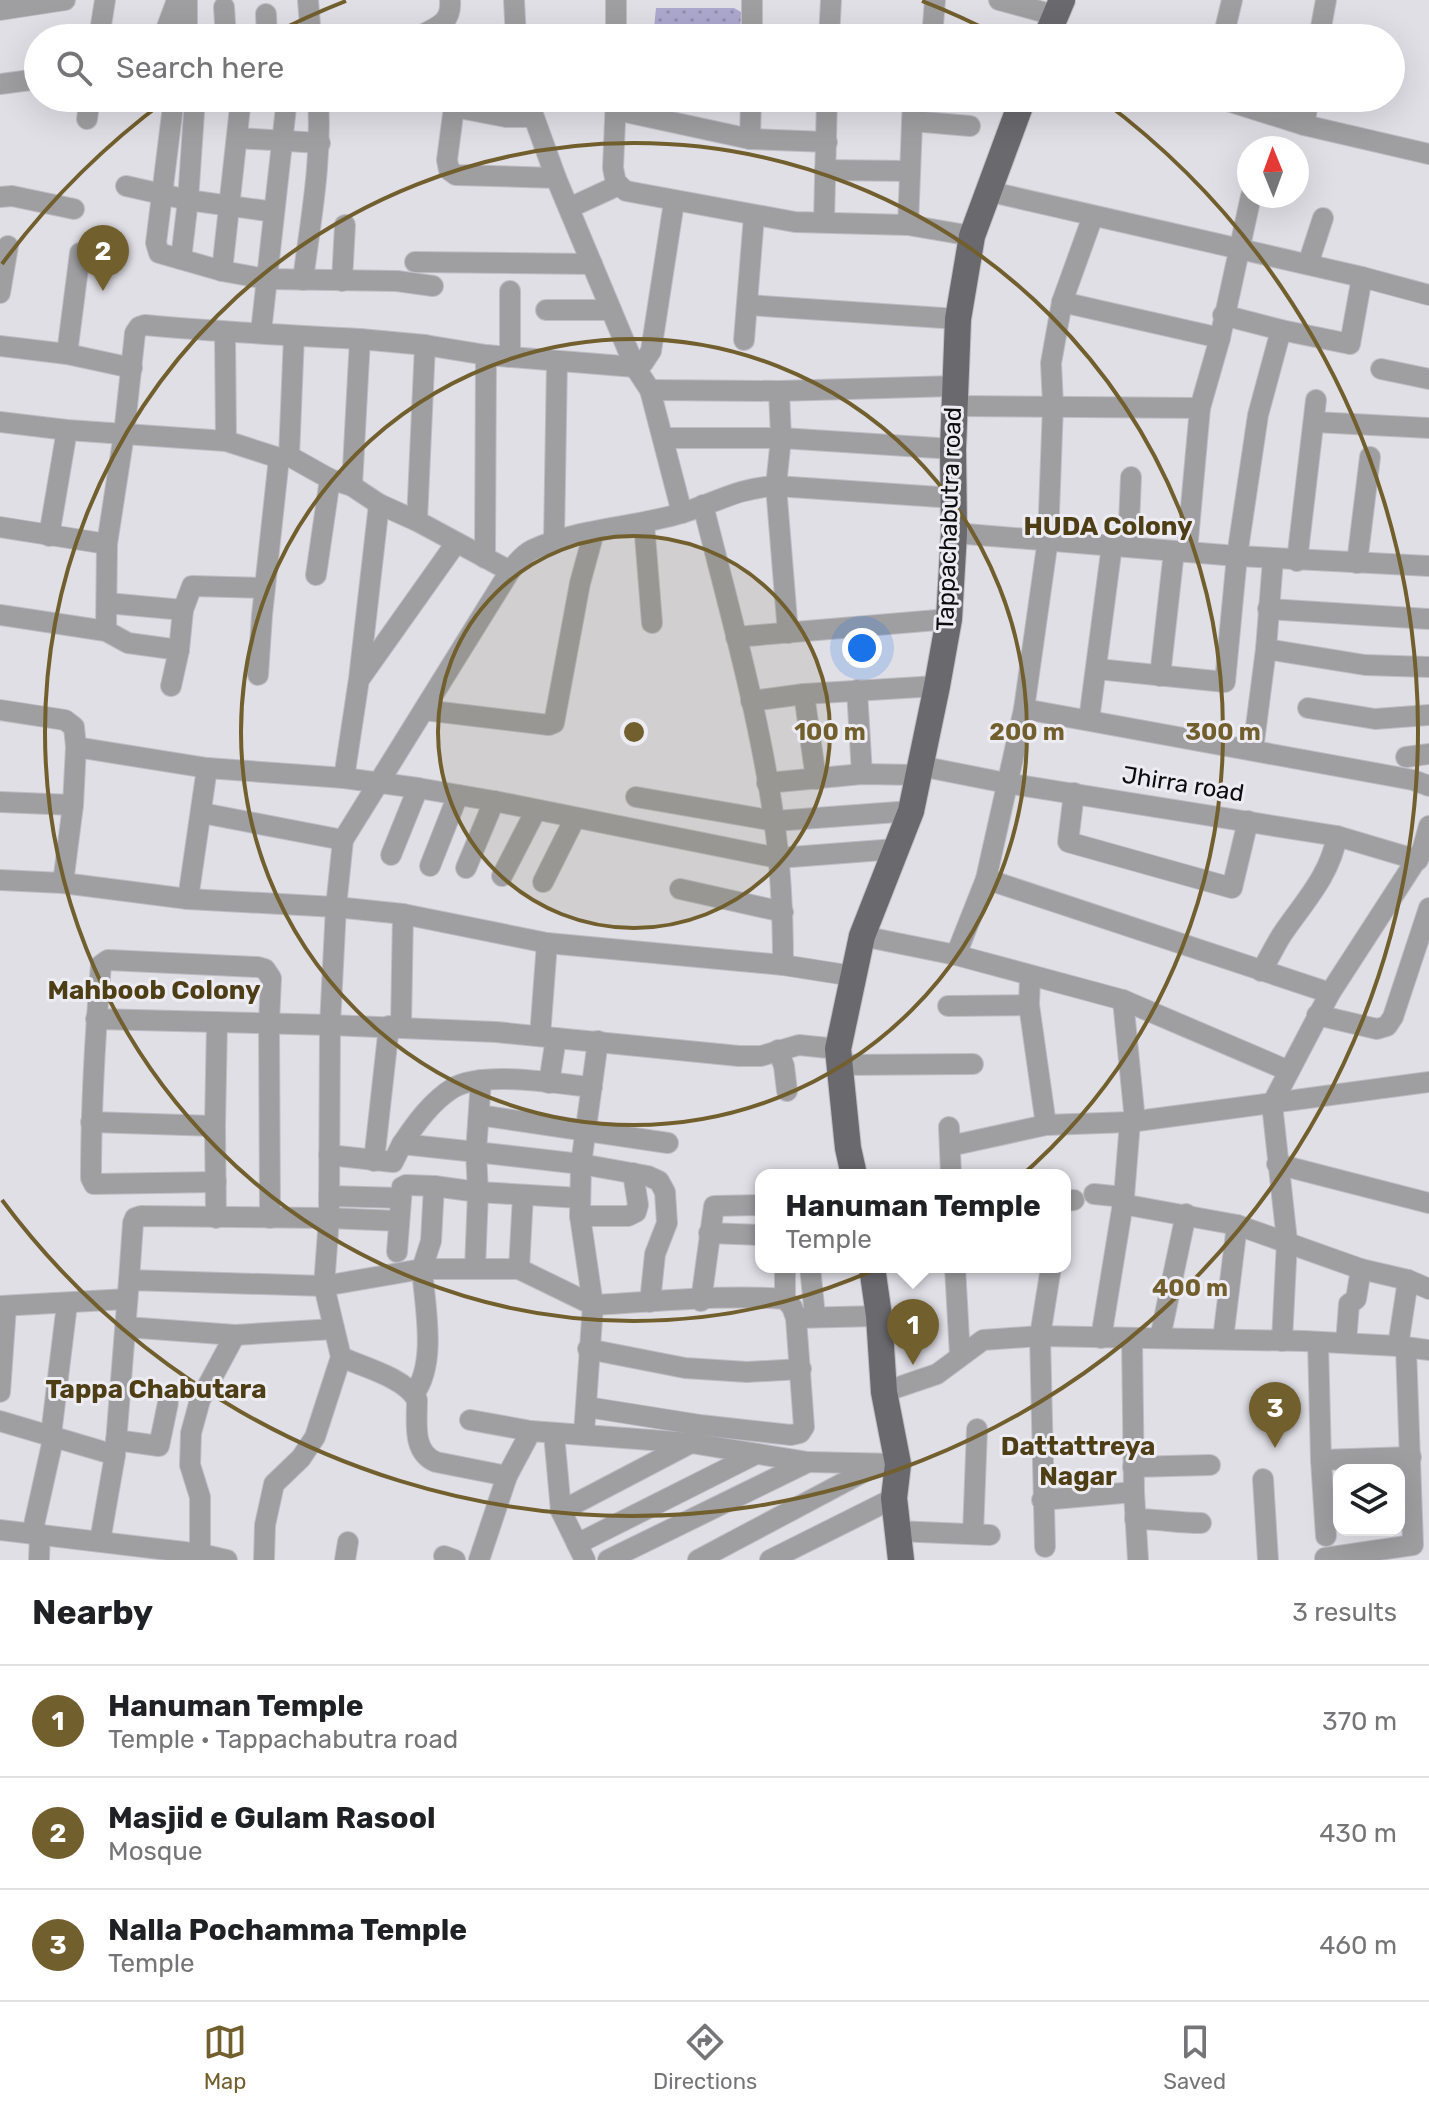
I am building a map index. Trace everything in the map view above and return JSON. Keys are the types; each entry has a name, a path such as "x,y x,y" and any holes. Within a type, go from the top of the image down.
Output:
{"main road":[{"name":"Tappachabutra road","path":"853,1169 839,1057 862,936 911,811 937,686 949,619 954,533 953,449 958,319 972,236 1018,112"},
{"path":"873,1273 879,1316 888,1464 901,1560"}],"street":[{"path":"0,10 21,3 65,0"},
{"path":"101,24 105,0"},
{"path":"158,0 188,0 187,24"},
{"path":"168,24 177,0"},
{"path":"308,0 310,24"},
{"path":"448,24 450,0"},
{"path":"514,0 515,24"},
{"path":"616,0 616,24"},
{"path":"752,0 752,24"},
{"path":"830,24 831,0"},
{"path":"933,24 935,0"},
{"path":"999,0 1054,18"},
{"path":"1226,24 1232,0"},
{"path":"1322,24 1326,0"},
{"path":"224,7 225,24"},
{"path":"266,14 266,24"},
{"path":"0,84 24,81"},
{"path":"87,119 88,112"},
{"path":"173,112 156,247 163,255 266,279 397,281 433,286"},
{"path":"181,259 194,112"},
{"path":"222,271 240,112"},
{"path":"261,332 286,112"},
{"path":"303,280 316,201 319,112"},
{"path":"453,112 447,160 449,170 456,175 556,178"},
{"path":"489,112 506,117 518,112"},
{"path":"532,112 635,367 650,390 682,513"},
{"path":"616,112 613,168 616,183 626,191 795,222 908,225 972,236"},
{"path":"647,112 750,139 827,142"},
{"path":"750,139 751,112"},
{"path":"824,222 827,112"},
{"path":"908,225 913,112"},
{"path":"928,112 970,126"},
{"path":"1263,112 1304,125 1429,154"},
{"path":"1304,125 1306,112"},
{"path":"237,138 320,143"},
{"path":"825,170 909,171"},
{"path":"569,208 619,185"},
{"path":"126,186 188,200 274,212"},
{"path":"987,191 1308,264 1429,295"},
{"path":"0,197 12,196 74,209"},
{"path":"106,631 107,544 135,333 139,327 360,339 486,355 635,367 643,363 651,351 674,202"},
{"path":"1160,676 1200,408 1220,338 1248,208"},
{"path":"744,340 754,216"},
{"path":"956,955 986,879 1024,709 1048,539 1053,405 1051,363 1062,302 1093,216"},
{"path":"1308,264 1323,218"},
{"path":"342,281 345,225"},
{"path":"0,293 8,246"},
{"path":"67,354 80,253"},
{"path":"415,262 592,264"},
{"path":"1223,315 1350,344 1362,277"},
{"path":"510,291 510,357"},
{"path":"1062,302 1220,338"},
{"path":"748,305 958,319"},
{"path":"546,310 611,310"},
{"path":"1097,669 1225,682 1237,556 1258,415 1281,330"},
{"path":"225,333 226,441"},
{"path":"258,675 264,588 284,457 294,336"},
{"path":"352,486 360,339"},
{"path":"417,521 425,345"},
{"path":"0,346 67,354 132,368"},
{"path":"485,558 486,355"},
{"path":"554,541 557,361"},
{"path":"1381,369 1429,379"},
{"path":"650,390 954,396 1053,405 1200,408"},
{"path":"779,391 781,438 776,486 788,633"},
{"path":"1297,561 1316,400"},
{"path":"1315,422 1429,428"},
{"path":"1,426 226,441 284,457 352,486 379,504 510,571"},
{"path":"49,536 67,430"},
{"path":"663,438 781,438 953,449"},
{"path":"1357,563 1370,457"},
{"path":"1089,720 1131,477"},
{"path":"316,575 330,479"},
{"path":"264,1560 265,1525 274,1484 301,1458 315,1437 341,1357 324,1286 329,1218 330,1025 343,840 510,571 527,552 554,541 682,513 752,487 954,498"},
{"path":"344,778 379,504"},
{"path":"703,505 751,701 775,821 783,912 783,965"},
{"path":"644,523 652,623"},
{"path":"0,527 107,544"},
{"path":"424,710 549,725 554,723 580,583 594,532"},
{"path":"954,533 1297,561 1429,566"},
{"path":"359,679 456,543"},
{"path":"1253,750 1266,649 1273,559"},
{"path":"171,686 183,610 192,586 264,588"},
{"path":"107,603 183,610"},
{"path":"1268,609 1429,619"},
{"path":"0,615 106,631 128,643 179,650"},
{"path":"736,637 949,619"},
{"path":"1266,649 1365,665 1429,667"},
{"path":"751,701 804,694 937,686"},
{"path":"857,690 862,774"},
{"path":"804,694 816,779"},
{"path":"1308,708 1375,719 1429,715"},
{"path":"1024,709 1413,780 1429,786"},
{"path":"0,710 65,720 74,727 73,805 63,883"},
{"path":"76,747 207,768 344,778 418,788 778,858 896,849"},
{"path":"1406,757 1429,754"},
{"path":"188,899 207,768"},
{"name":"Jhirra road","path":"767,783 919,771 1248,821 1423,854"},
{"path":"391,855 418,788"},
{"path":"1074,793 1068,842 1232,888 1248,821"},
{"path":"430,866 458,795"},
{"path":"636,797 775,821 911,811"},
{"path":"466,868 494,801"},
{"path":"0,802 73,805"},
{"path":"502,876 536,810"},
{"path":"202,813 343,840"},
{"path":"543,882 575,818"},
{"path":"1282,1341 1287,1241 1272,1104 1330,993 1423,854 1429,826"},
{"path":"1261,971 1324,877 1337,836"},
{"path":"986,879 1330,993"},
{"path":"0,880 63,883 188,899 403,914 547,943 783,965 853,976"},
{"path":"680,889 783,912"},
{"path":"374,1161 395,1026 403,914"},
{"path":"1317,1015 1377,1029 1387,1026 1393,1017 1428,914"},
{"path":"862,936 956,955 1123,1000 1289,1071"},
{"path":"547,943 549,1083"},
{"path":"216,1182 94,1184 91,1178 96,1019 101,965 108,960 265,969 271,978 270,1218"},
{"path":"1030,976 1029,1005 1046,1125"},
{"path":"1101,1338 1133,1122 1123,1000"},
{"path":"948,1006 1029,1005"},
{"path":"96,1019 395,1026 598,1041 739,1056 761,1056 799,1045 839,1057 973,1064"},
{"path":"216,1218 217,1022"},
{"path":"584,1433 593,1305 580,1207 581,1164 598,1041"},
{"path":"778,1050 784,1066 787,1091"},
{"path":"329,1155 393,1162 419,1119 453,1088 481,1080 511,1079 592,1087"},
{"path":"475,1269 476,1152 481,1080"},
{"path":"951,1169 949,1136 1046,1125 1133,1122 1429,1082"},
{"path":"479,1115 668,1143"},
{"path":"91,1122 215,1126"},
{"path":"402,1144 581,1164 659,1181 665,1192 667,1223 655,1254 650,1302"},
{"path":"1277,1164 1429,1203"},
{"path":"397,1252 404,1186 523,1195 628,1216 636,1212 638,1205 633,1173"},
{"path":"414,1394 422,1383 428,1364 422,1269 431,1241 434,1186"},
{"path":"1094,1194 1237,1225 1361,1269 1408,1280 1429,1289"},
{"path":"519,1269 523,1195"},
{"path":"329,1196 401,1198"},
{"path":"701,1301 714,1206 755,1205"},
{"path":"1160,1338 1186,1214"},
{"path":"100,1541 115,1447 135,1218 399,1221"},
{"path":"1223,1339 1237,1225"},
{"path":"709,1233 755,1235"},
{"path":"0,1392 3,1307 67,1304 128,1290 324,1286 422,1269 519,1269 593,1305 785,1299"},
{"path":"1346,1343 1349,1304 1356,1299 1361,1269"},
{"path":"785,1273 785,1299 806,1317 879,1316"},
{"path":"587,1407 700,1425 791,1435 800,1433 804,1427 801,1369 810,1273"},
{"path":"955,1273 960,1356"},
{"path":"1045,1547 1040,1336 1050,1273"},
{"path":"1320,1559 1414,1552 1411,1457 1402,1347 1408,1280"},
{"path":"39,1560 36,1534 52,1435 67,1304"},
{"path":"126,1327 235,1335 334,1329"},
{"path":"200,1557 200,1497 190,1465 191,1433 200,1400 235,1335"},
{"path":"884,1392 937,1374 983,1340 1040,1336 1223,1339 1346,1343 1429,1350"},
{"path":"1132,1338 1133,1467 1138,1560"},
{"path":"1318,1342 1326,1536"},
{"path":"588,1349 685,1368 747,1372 801,1369"},
{"path":"341,1357 403,1384 414,1394 417,1400 418,1443 426,1458 507,1476"},
{"path":"0,1421 115,1447 159,1446 168,1403"},
{"path":"470,1420 554,1434 584,1433 691,1443 808,1462 888,1464"},
{"path":"896,1531 982,1535 977,1429"},
{"path":"479,1560 507,1476 531,1431"},
{"path":"554,1434 561,1511 581,1552 754,1455"},
{"path":"561,1511 691,1443"},
{"path":"1321,1460 1411,1457"},
{"path":"608,1560 808,1462"},
{"path":"698,1560 888,1464"},
{"path":"1133,1467 1210,1465"},
{"path":"1263,1479 1268,1560"},
{"path":"1042,1500 1134,1492"},
{"path":"770,1560 894,1498"},
{"path":"1135,1519 1201,1523"},
{"path":"0,1530 227,1560"}],"shaded area":[{"path":"656,8 734,8 741,12 741,24 654,24"}],"place":[{"name":"Masjid e Gulam Rasool","path":"103,291"},
{"name":"Hanuman Temple","path":"913,1365"},
{"name":"Nalla Pochamma Temple","path":"1275,1448"}],"district":[{"name":"HUDA Colony","path":"1108,526"},
{"name":"Mahboob Colony","path":"154,990"},
{"name":"Tappa Chabutara","path":"156,1389"},
{"name":"Dattattreya Nagar","path":"1078,1461"}]}
